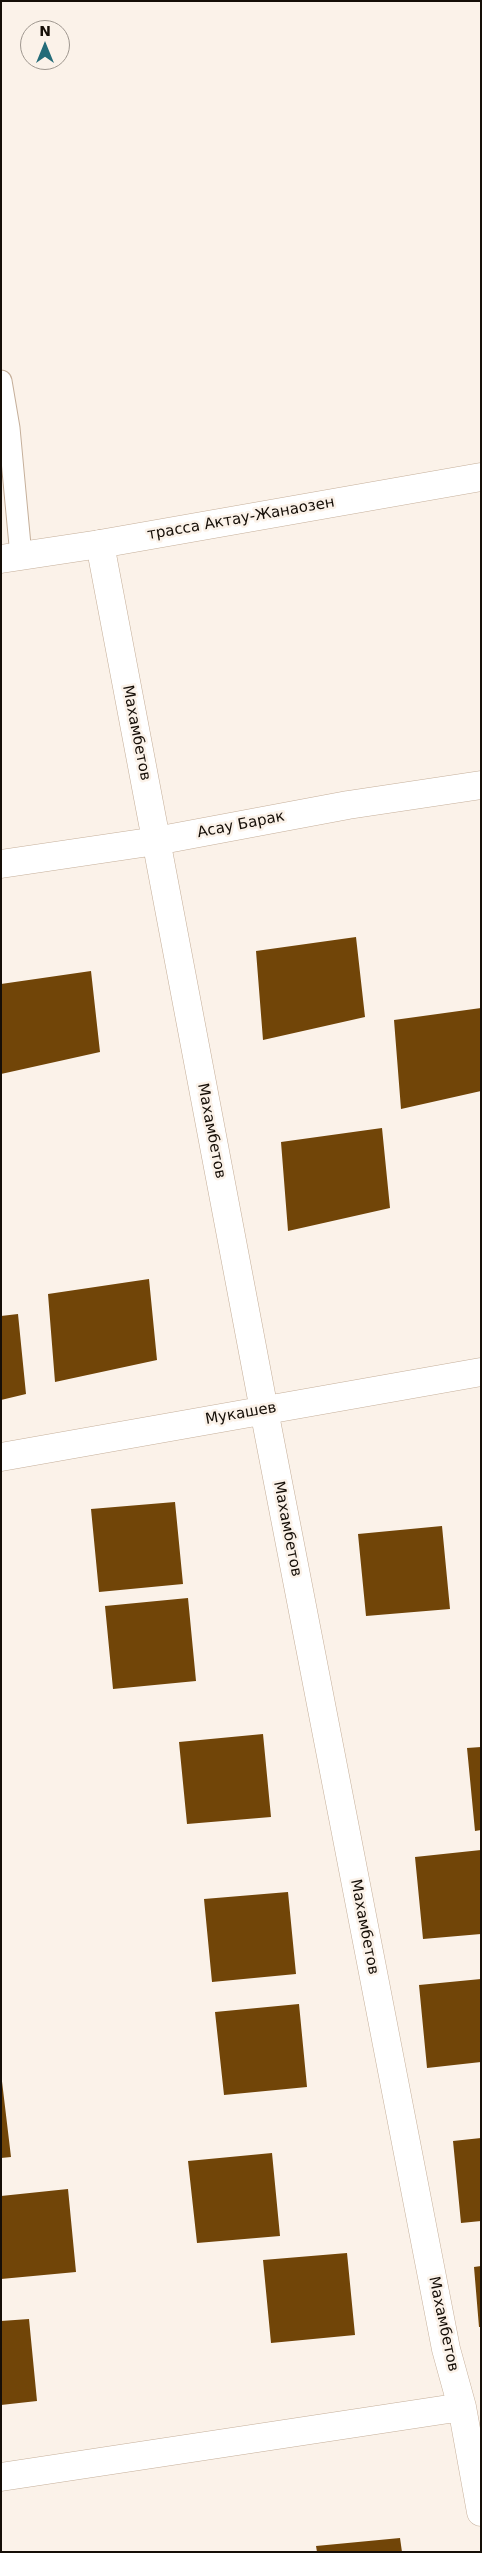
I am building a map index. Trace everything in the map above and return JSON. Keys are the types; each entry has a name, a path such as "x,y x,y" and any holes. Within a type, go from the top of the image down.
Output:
{"street":[{"name":"трасса Актау-Жанаозен","path":"11,558 100,544 481,476"},
{"name":"Махамбетов","path":"100,544 264,1410 446,2349 462,2407 481,2512"},
{"name":"Асау Барак","path":"1,864 156,841 348,805 481,785"},
{"name":"Мукашев","path":"1,1457 481,1372"},
{"path":"1,2477 462,2407"}],"lane":[{"path":"1,381 9,428 11,558"}],"building":[{"path":"356,937 365,1017 263,1040 256,951"},
{"path":"91,971 100,1052 1,1074 1,984"},
{"path":"481,1008 481,1091 401,1109 394,1020"},
{"path":"382,1128 390,1208 288,1231 281,1142"},
{"path":"149,1279 157,1360 55,1382 48,1294"},
{"path":"18,1314 26,1394 1,1400 1,1316"},
{"path":"175,1502 183,1584 99,1592 91,1509"},
{"path":"442,1526 450,1609 366,1616 358,1534"},
{"path":"188,1598 196,1681 113,1689 105,1606"},
{"path":"263,1734 271,1817 187,1824 179,1742"},
{"path":"481,1747 481,1830 475,1831 467,1748"},
{"path":"481,1850 481,1934 423,1939 415,1857"},
{"path":"288,1892 296,1974 212,1982 204,1899"},
{"path":"481,1979 481,2062 427,2068 419,1985"},
{"path":"299,2004 307,2087 224,2095 215,2012"},
{"path":"1,2073 11,2157 1,2158"},
{"path":"481,2138 481,2221 461,2223 453,2141"},
{"path":"272,2153 280,2236 197,2243 188,2161"},
{"path":"68,2189 76,2272 1,2279 1,2196"},
{"path":"347,2253 355,2335 271,2343 263,2260"},
{"path":"481,2266 481,2327 479,2327 474,2267"},
{"path":"29,2319 37,2401 1,2405 1,2321"},
{"path":"400,2538 402,2552 317,2552 316,2546"}]}
